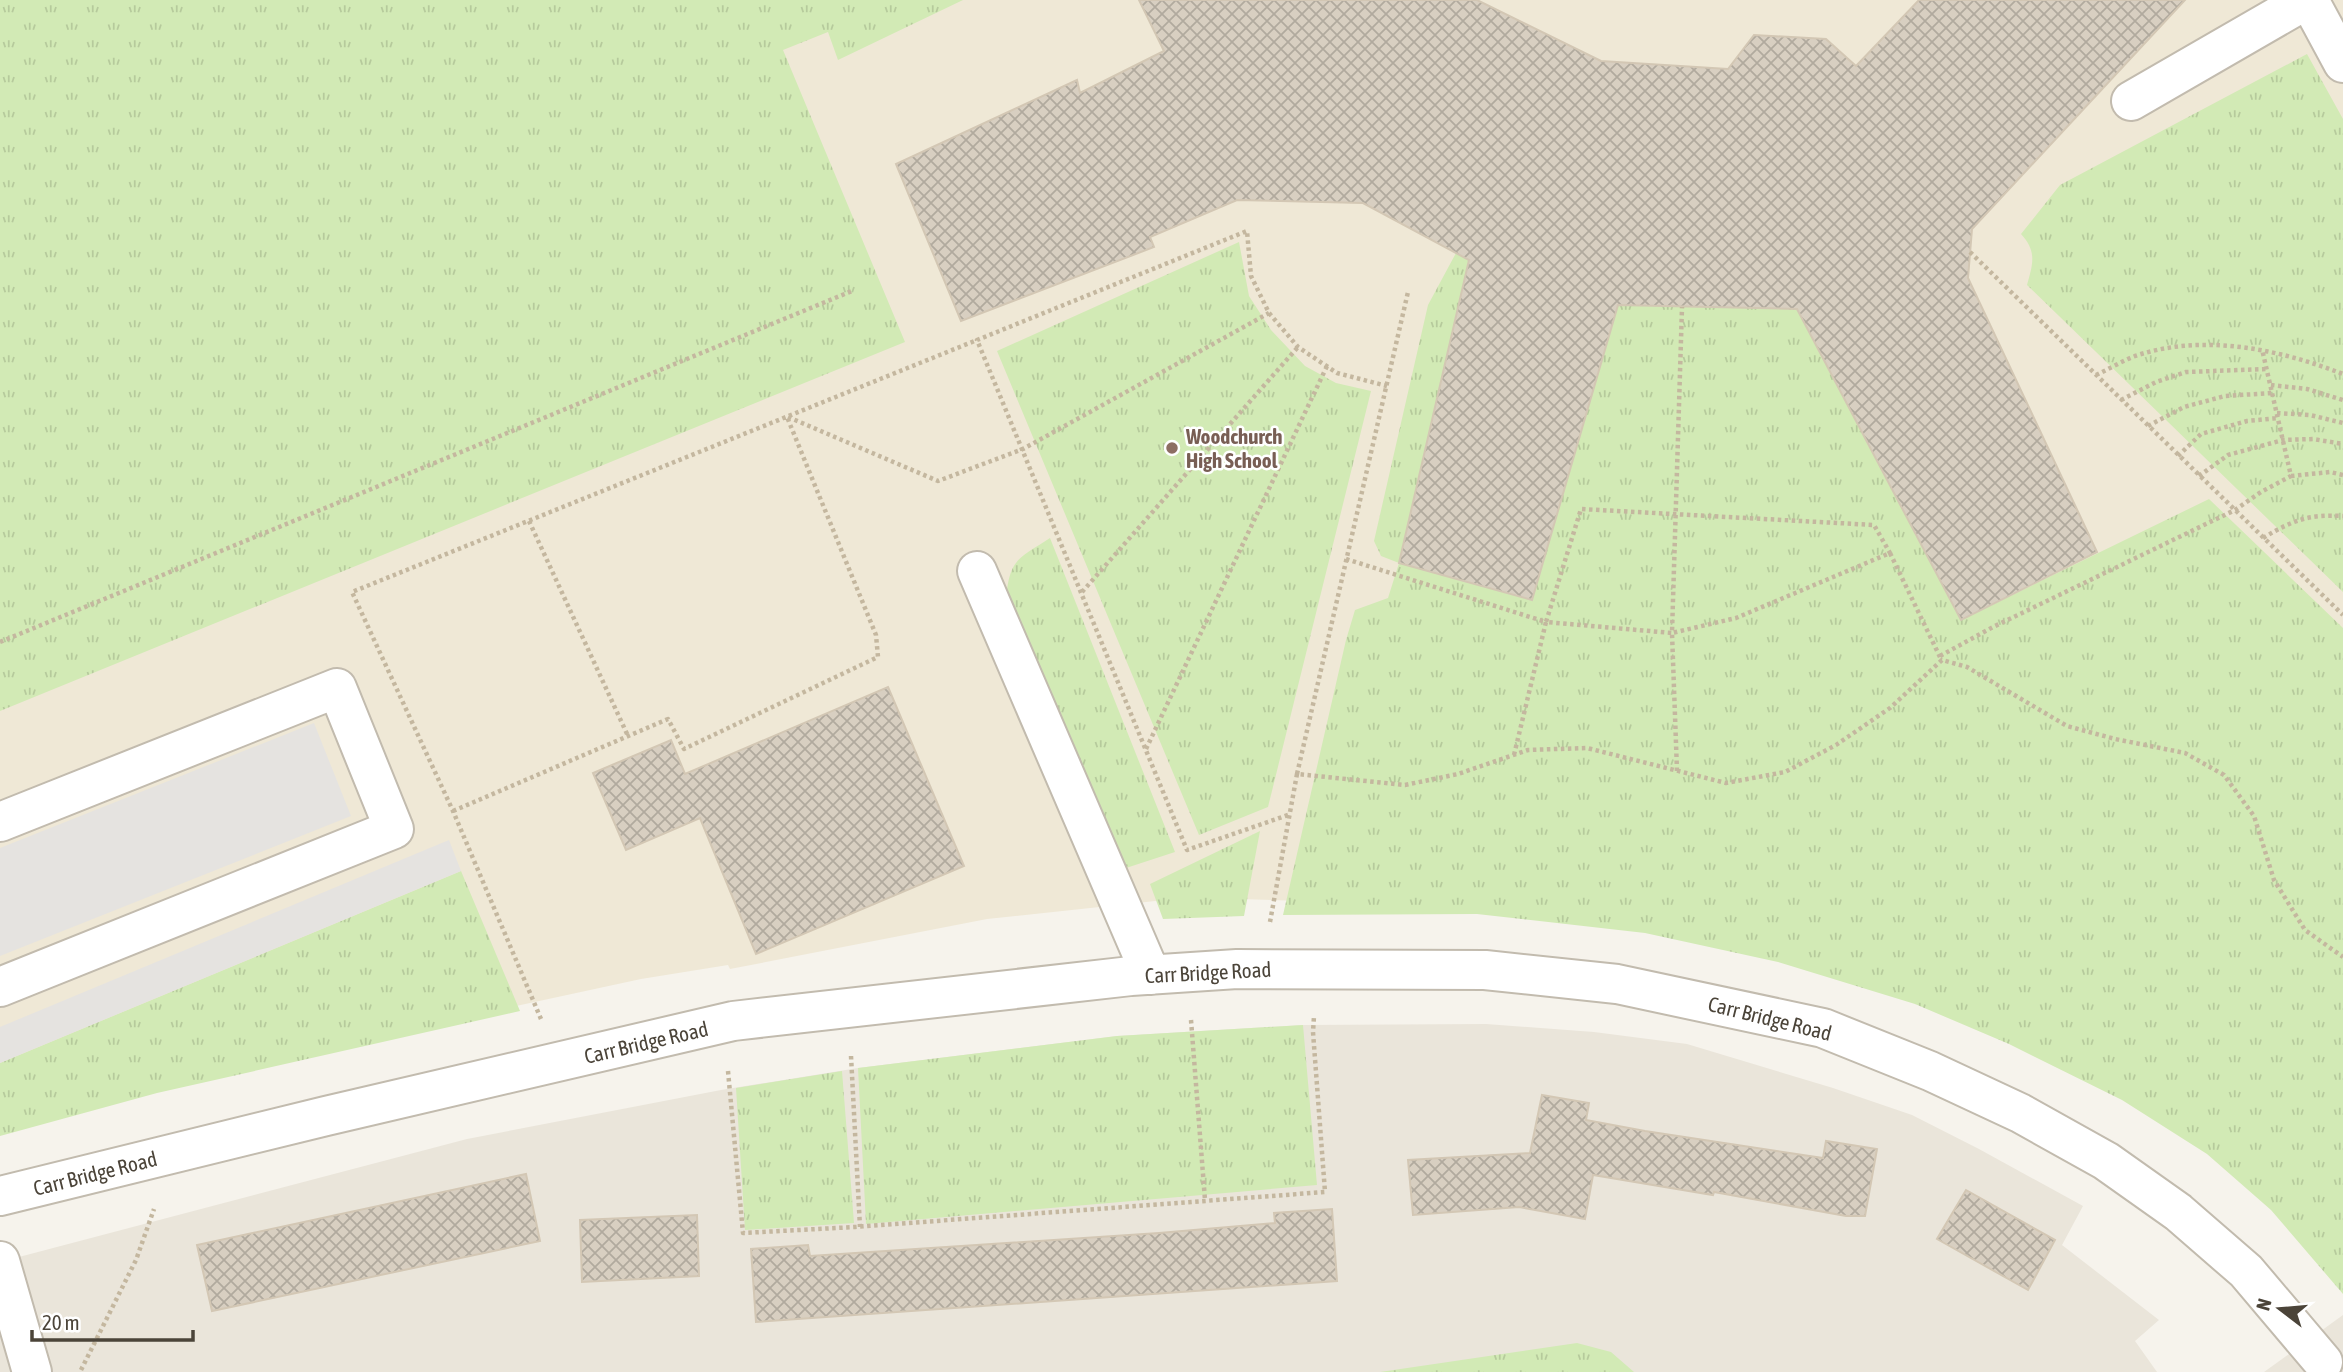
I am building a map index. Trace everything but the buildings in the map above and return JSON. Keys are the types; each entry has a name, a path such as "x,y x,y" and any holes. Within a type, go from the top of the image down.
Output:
{"street":[{"path":"2132,101 2308,0 2343,63"},
{"path":"977,572 1169,974"},
{"path":"0,822 337,688 394,829 0,987"},
{"name":"Carr Bridge Road","path":"0,1196 724,1024 1169,974 1237,969 1485,970 1617,984 1822,1028 1930,1070 2020,1113 2106,1161 2178,1212 2246,1271 2328,1364"},
{"path":"0,1261 32,1372"}],"path":[{"path":"559,1062 453,811 352,592 1247,231 1251,276 1269,313 1298,347 1337,373 1387,386"},
{"path":"1970,252 2343,615"},
{"path":"0,642 852,291"},
{"path":"1237,969 1236,934 1269,930 1297,774 1408,292"},
{"path":"1676,771 1672,633 1682,307"},
{"path":"787,417 938,481 1023,449 1269,313"},
{"path":"977,340 1187,850 1289,815"},
{"path":"2096,375 2135,356 2175,347 2211,345 2262,349 2302,358 2343,374"},
{"path":"1082,592 1298,347"},
{"path":"2262,349 2291,476"},
{"path":"1146,750 1327,366"},
{"path":"2121,400 2157,382 2186,372 2267,369"},
{"path":"2271,385 2307,388 2343,400"},
{"path":"2148,426 2184,407 2225,396 2272,393"},
{"path":"2178,456 2200,433 2247,421 2277,416 2310,415 2343,423"},
{"path":"453,811 668,719 684,749 878,657 876,635 787,417"},
{"path":"2199,475 2228,455 2283,440 2313,439 2343,444"},
{"path":"1297,774 1405,785 1458,774 1528,750 1587,748 1726,783 1785,772 1836,745 1890,708 1941,658 1993,627 2235,510 2260,492 2291,476 2330,472 2343,475"},
{"path":"1514,755 1546,622 1581,509 1874,525 1941,658 1967,667 2067,726 2185,753 2224,775 2254,816 2274,880 2305,930 2343,957"},
{"path":"2263,538 2289,522 2316,515 2343,516"},
{"path":"529,521 628,736"},
{"path":"1346,559 1546,622 1672,633 1736,618 1889,553"},
{"path":"724,1024 743,1233 860,1227 1325,1192 1313,1032 1318,969"},
{"path":"1169,974 1205,1200"},
{"path":"844,1009 850,1053 860,1227"},
{"path":"80,1372 136,1260 154,1208 139,1162"}],"shaded area":[{"name":"Woodchurch High School","path":"0,0 2343,0 2343,1260 2255,1155 1876,975 1536,908 1174,897 987,919 730,969 728,965 641,979 189,1077 0,1127"},
{"path":"314,723 351,816 0,956 0,848"},
{"path":"449,840 461,871 0,1063 0,1027"},
{"path":"1486,1024 1594,1032 1687,1044 1912,1115 1979,1149 2083,1206 2062,1245 2159,1320 2135,1341 2157,1372 0,1372 0,1262 467,1139 721,1090 858,1068 1117,1036 1303,1025"},
{"path":"2343,1315 2343,1372 2264,1372"}],"green space":[{"path":"0,0 963,0 838,60 828,32 783,50 905,342 0,711"},
{"path":"2307,54 2343,119 2343,592 2027,285 2032,252 2021,234 2060,185"},
{"path":"1239,242 1249,296 1271,330 1305,366 1336,383 1371,391 1268,807 1199,835 997,351"},
{"path":"1456,253 1469,260 1399,562 1532,600 1617,305 1797,309 1961,620 2209,499 2343,628 2343,1294 2271,1210 2207,1154 2122,1100 2009,1044 1915,1004 1778,962 1645,933 1477,914 1283,915 1355,610 1388,598 1399,563 1381,556 1374,541 1428,305"},
{"path":"1050,538 1175,852 1123,869 1006,599 1010,575 1017,561"},
{"path":"1260,831 1244,916 1163,919 1150,884"},
{"path":"461,871 520,1011 157,1093 0,1136 0,1063"},
{"path":"1303,1025 1317,1185 866,1224 858,1068 1117,1036"},
{"path":"842,1071 854,1223 745,1230 736,1088"},
{"path":"1577,1343 1611,1352 1634,1372 1380,1372"}],"place":[{"name":"Woodchurch High School","path":"1172,448"}]}
